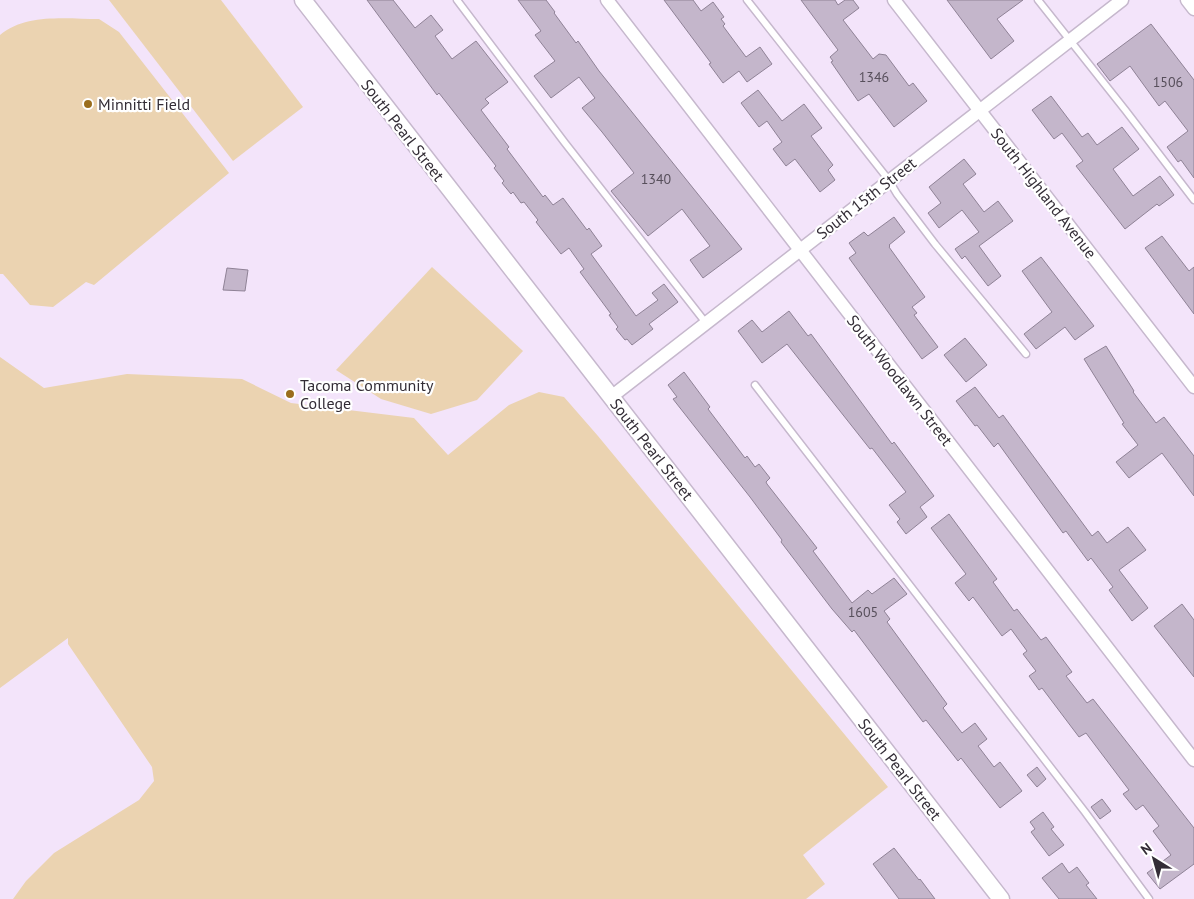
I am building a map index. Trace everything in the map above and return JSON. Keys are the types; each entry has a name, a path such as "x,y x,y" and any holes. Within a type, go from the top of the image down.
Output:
{"street":[{"name":"South Pearl Street","path":"303,0 1001,899"},
{"name":"South Woodlawn Street","path":"607,0 1194,760"},
{"name":"South Highland Avenue","path":"894,0 1194,387"},
{"name":"South 15th Street","path":"611,397 888,179 1122,0"},
{"path":"1187,0 1194,9"}],"lane":[{"path":"457,0 565,143 706,323"},
{"path":"747,0 888,179 935,244 1026,354"},
{"path":"1038,0 1150,141 1194,200"},
{"path":"755,386 1085,812 1149,899"}],"shaded area":[{"path":"109,0 221,0 303,107 233,161"},
{"name":"Minnitti Field","path":"60,18 99,19 119,32 229,173 94,285 86,282 53,307 30,305 3,274 0,274 0,35 10,28 34,20"},
{"path":"432,267 523,351 477,400 431,414 381,399 336,370"},
{"name":"Tacoma Community College","path":"0,357 44,388 127,374 242,379 291,403 414,418 448,455 509,405 539,392 564,397 888,787 803,855 825,884 806,899 13,899 26,881 54,853 139,800 154,781 152,767 68,644 68,638 0,688"}],"building":[{"path":"367,0 393,0 415,28 431,15 443,30 435,36 452,59 476,41 508,82 485,99 489,103 481,110 543,197 545,195 553,205 563,198 587,230 589,228 602,246 591,254 636,316 658,300 652,293 664,284 678,302 649,324 653,329 632,345 627,339 625,340 616,329 618,327 609,315 611,314 580,272 584,269 569,248 561,254 536,222 538,220 524,202 521,203 513,192 511,194 502,183 504,181 494,168 496,166 439,93 437,95"},
{"path":"518,0 546,0 576,43 578,41 599,71 742,249 703,278 690,260 710,246 682,209 648,236 611,191 634,173 582,108 595,98 579,77 551,98 534,76 555,61 535,35 541,31"},
{"path":"664,0 693,0 701,11 713,2 724,17 721,19 725,24 723,26 746,57 760,47 772,64 747,82 739,71 723,83 709,64 711,63"},
{"path":"801,0 835,0 838,5 845,0 853,0 859,8 843,20 873,59 879,54 886,55 909,86 913,83 927,101 894,127 869,94 858,101 831,62 833,61 830,57 838,50"},
{"path":"947,0 1023,0 997,19 1014,41 991,59"},
{"path":"1151,24 1194,80 1194,178 1181,160 1178,162 1167,147 1188,131 1165,101 1159,106 1130,66 1110,81 1097,64"},
{"path":"758,90 782,121 804,104 822,128 811,136 833,165 828,170 835,180 820,192 795,159 786,166 773,149 782,142 767,121 759,127 741,103"},
{"path":"1051,96 1082,137 1088,133 1097,145 1122,127 1139,149 1113,169 1133,196 1160,176 1174,195 1159,206 1157,204 1125,229 1076,166 1083,161 1062,133 1054,139 1032,110"},
{"path":"964,159 976,174 963,184 984,212 998,201 1013,221 979,246 1001,276 988,286 965,256 962,259 955,249 979,232 962,210 939,228 928,213 941,203 929,187"},
{"path":"894,217 905,232 889,247 925,297 912,307 917,313 914,315 938,347 922,359 849,258 856,253 849,243 864,232 868,236"},
{"path":"1162,236 1189,271 1194,267 1194,314 1145,248"},
{"path":"1041,257 1094,326 1075,340 1065,327 1036,349 1024,334 1052,312 1022,271"},
{"path":"227,268 248,270 245,291 223,290"},
{"path":"789,311 808,336 811,334 892,444 894,442 934,496 920,507 927,517 906,534 897,522 900,519 889,505 906,492 787,344 762,363 738,331 752,320 762,332"},
{"path":"965,338 987,365 966,382 944,355"},
{"path":"1106,346 1133,392 1156,423 1164,417 1194,456 1194,496 1162,453 1129,478 1116,462 1138,445 1122,424 1124,423 1084,359"},
{"path":"684,372 710,407 708,409 745,458 747,456 755,467 759,464 770,478 766,482 767,484 817,548 813,551 852,603 868,590 872,594 894,578 907,594 884,611 890,619 887,622 947,704 943,708 962,733 975,723 987,739 978,746 994,767 1000,762 1022,791 1000,808 961,758 958,761 926,720 923,722 854,630 852,632 832,609 781,542 782,540 750,497 673,399 677,397 668,385"},
{"path":"975,387 999,418 1003,415 1092,536 1098,531 1107,543 1128,527 1146,550 1119,570 1148,608 1132,621 1109,590 1113,587 1091,558 1088,561 1066,531 1063,533 998,443 994,447 956,401"},
{"path":"949,514 997,579 993,582 1014,611 1017,609 1041,640 1046,637 1072,672 1066,676 1087,703 1093,699 1194,828 1194,864 1160,889 1147,873 1171,855 1153,831 1159,826 1143,805 1136,810 1123,794 1129,790 1086,733 1079,737 1042,688 1039,690 1029,676 1036,671 1023,654 1027,651 1011,629 1002,636 973,597 969,601 955,583 966,574 931,528"},
{"path":"1182,604 1194,620 1194,677 1154,626"},
{"path":"1037,767 1046,779 1037,787 1027,775"},
{"path":"1102,799 1111,811 1100,819 1091,807"},
{"path":"1043,812 1054,827 1051,829 1064,845 1049,856 1031,832 1035,829 1030,822"},
{"path":"894,848 935,899 899,899 873,864"},
{"path":"1062,863 1069,873 1077,867 1089,883 1086,885 1097,899 1059,899 1042,878"}],"place":[{"name":"Minnitti Field","path":"88,104"},
{"name":"Tacoma Community College","path":"290,394"}]}
